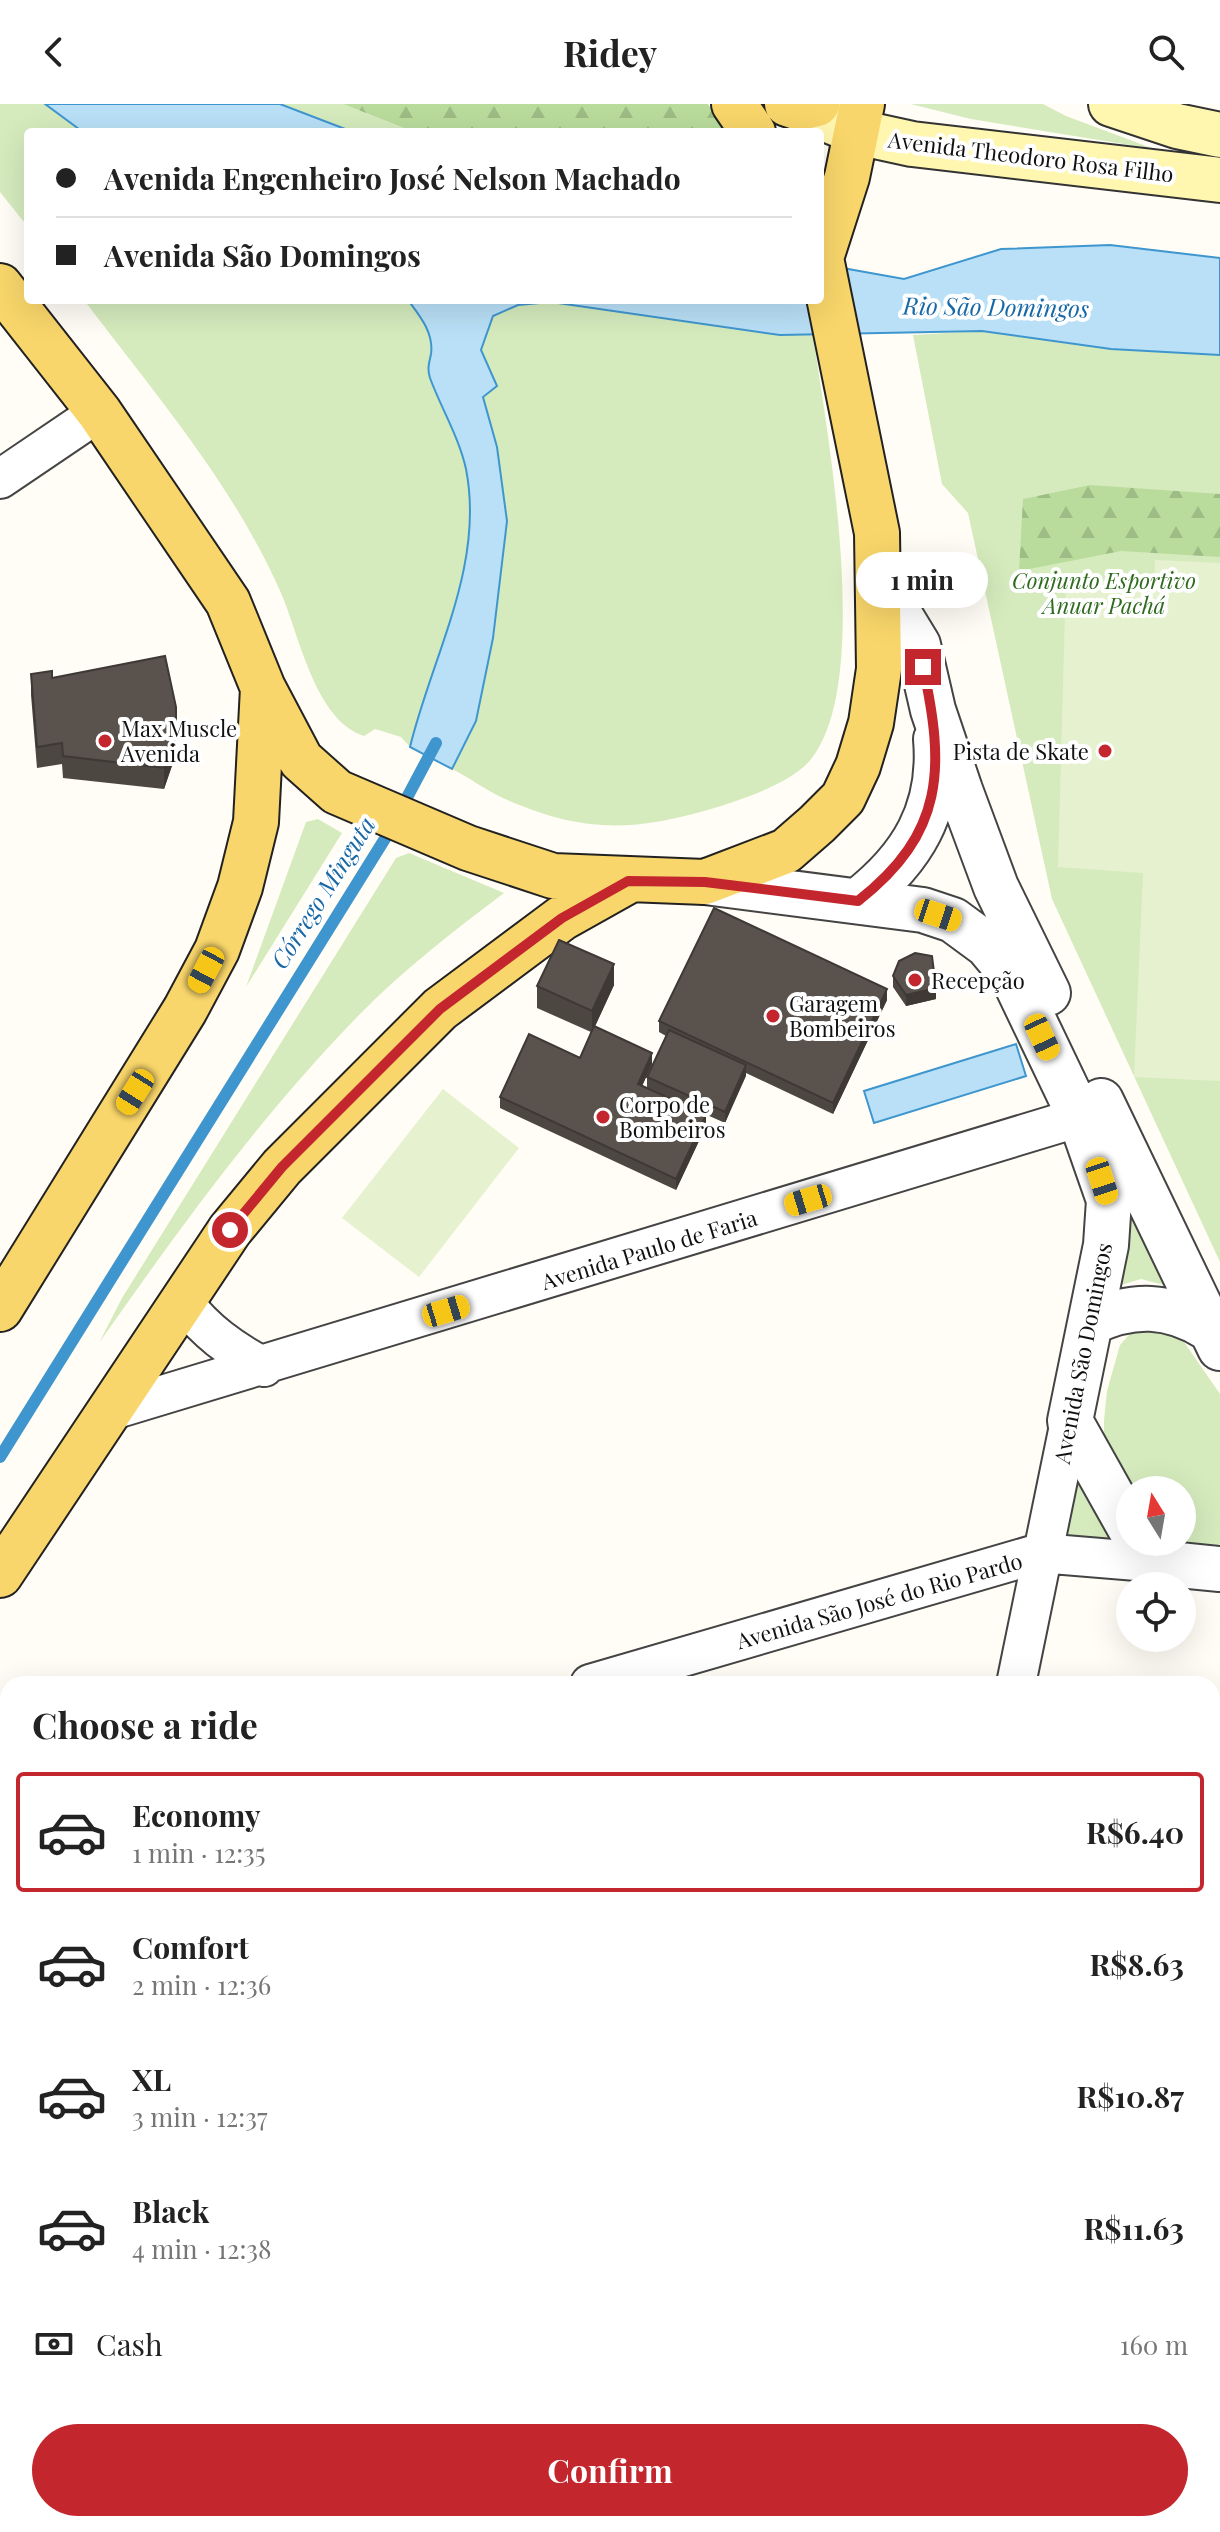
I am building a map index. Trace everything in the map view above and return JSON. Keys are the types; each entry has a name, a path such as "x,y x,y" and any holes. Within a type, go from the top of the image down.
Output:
{"main road":[{"path":"734,104 750,128"},
{"path":"1111,104 1177,126 1220,135"},
{"name":"Avenida Theodoro Rosa Filho","path":"801,105 860,118 912,144 1220,180"},
{"path":"824,246 860,118"},
{"path":"0,286 99,412 228,602 263,688 301,760 337,792 468,848 553,876 705,882 786,851 843,798 858,766 871,723 879,669 877,533 824,272"},
{"path":"0,1309 185,1010 217,950 240,887 256,822 263,688"},
{"path":"0,1575 230,1230 282,1167 440,1009 562,918 628,881"}],"street":[{"path":"0,479 99,412"},
{"path":"879,581 918,645 933,710 996,887 1214,1338"},
{"path":"858,901 889,878 912,848 928,815 937,759 933,710"},
{"name":"Avenida São Domingos","path":"705,882 923,910 953,920 987,945 1012,975 1080,1117 1109,1200 1106,1245 1092,1322 1040,1553 1017,1676"},
{"name":"Avenida Paulo de Faria","path":"106,1412 264,1367 1080,1117"},
{"path":"183,1302 226,1347 264,1367"},
{"path":"1092,1322 1130,1308 1151,1307 1172,1310 1214,1338"},
{"path":"1070,1421 1116,1503"},
{"name":"Avenida São José do Rio Pardo","path":"617,1676 1040,1553 1116,1546"},
{"name":"Avenida São José do Rio Pardo","path":"1182,1556 1214,1565"}],"green space":[{"path":"0,104 45,104 78,128 24,128 24,222 0,192"},
{"path":"280,104 343,104 404,128 343,128"},
{"path":"343,104 708,104 724,128 404,128"},
{"path":"911,104 1043,104 1066,116 1154,149 971,119"},
{"path":"87,304 410,304 417,312 430,339 429,374 463,456 470,504 469,540 463,575 410,747 401,737 375,729 364,736 347,727 333,713 311,675 281,593 262,553 216,477"},
{"path":"565,304 780,335 813,335 841,553 843,615 840,672 830,721 812,758 780,783 683,817 631,825 607,825 583,823 533,810 498,796 452,769 476,721 493,638 507,521 497,447 483,396 496,386 481,350 492,317 518,305"},
{"name":"Conjunto Esportivo Anuar Pachá","path":"982,331 1111,349 1220,355 1220,1262 1052,899 968,513 942,484 913,335"},
{"path":"1090,485 1220,494 1220,557 1121,551 1019,571 1023,499"},
{"path":"1155,560 1220,563 1220,1081 1134,1077 1143,873 1058,867 1066,579 1154,583"},
{"path":"318,819 342,833 246,987 306,822"},
{"path":"409,853 504,893 394,981 324,1052 223,1173 99,1343 122,1298 396,858"},
{"path":"443,1089 519,1148 419,1277 342,1218"},
{"path":"1118,1178 1164,1285 1141,1279 1114,1287"},
{"path":"1138,1325 1166,1325 1182,1339 1220,1394 1220,1544 1205,1551 1196,1549 1196,1476 1121,1476 1104,1449 1107,1391 1120,1345"},
{"path":"1077,1468 1116,1544 1116,1550 1053,1546"}],"water":[{"path":"45,104 280,104 343,128 78,128"},
{"name":"Rio São Domingos","path":"1110,245 1220,258 1220,355 1111,349 982,331 780,335 565,304 824,304 824,265 904,279 1001,249"},
{"path":"411,304 529,304 518,305 493,316 481,350 497,386 483,397 497,447 507,521 493,638 476,721 452,769 410,747 462,576 470,505 463,457 429,375 430,339"},
{"path":"1016,1044 1026,1076 874,1123 864,1091"}],"building":[{"name":"Max Muscle Avenida","path":"165,656 176,707 176,733 164,768 63,756 62,743 37,747 31,674 52,671 52,678"},
{"name":"Garagem Bombeiros","path":"714,908 887,989 833,1103 659,1021"},
{"path":"559,940 614,964 592,1011 537,986"},
{"name":"Recepção","path":"915,953 932,956 936,988 906,995 893,976 899,961"},
{"name":"Corpo de Bombeiros","path":"594,1026 652,1053 638,1084 706,1115 676,1179 500,1097 529,1034 580,1058"},
{"path":"669,1030 746,1065 725,1112 647,1077"}],"waterway":[{"name":"Córrego Minguta","path":"0,1457 386,837 436,743"}],"place":[{"name":"Max Muscle Avenida","path":"105,741"},
{"name":"Pista de Skate","path":"1105,751"},
{"name":"Recepção","path":"915,980"},
{"name":"Garagem Bombeiros","path":"773,1016"},
{"name":"Corpo de Bombeiros","path":"603,1117"}],"route":[{"path":"230,1230 282,1167 440,1009 562,918 628,881 705,882 858,901 889,878 912,848 928,815 937,759 933,710 923,667"}]}
